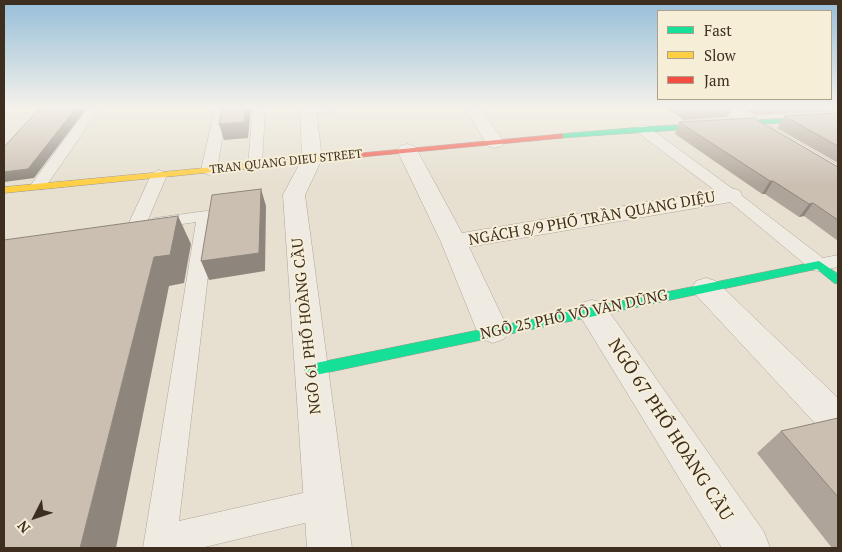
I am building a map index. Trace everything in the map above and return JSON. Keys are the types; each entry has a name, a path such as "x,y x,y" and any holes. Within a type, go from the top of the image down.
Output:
{"street":[{"path":"310,134 312,160"},
{"path":"490,134 495,142"},
{"name":"TRAN QUANG DIEU STREET","path":"4,190 588,134"},
{"path":"773,134 838,174"},
{"path":"407,150 454,242 493,331"},
{"name":"NGÕ 61 PHỐ HOÀNG CẦU","path":"312,160 294,195 330,548"},
{"name":"NGÁCH 8/9 PHỐ TRẦN QUANG DIỆU","path":"454,242 731,195"},
{"path":"819,265 838,280"},
{"name":"NGÕ 25 PHỐ VÕ VĂN DŨNG","path":"311,370 819,265"},
{"path":"706,288 838,422"},
{"name":"NGÕ 67 PHỐ HOÀNG CẦU","path":"592,311 748,548"}],"lane":[{"path":"38,186 76,134"},
{"path":"209,170 216,134"},
{"path":"255,165 258,134"},
{"path":"648,134 731,195 819,265"},
{"path":"159,175 127,227 206,216 159,545 325,503"},
{"name":"NGÕ 25 PHỐ VÕ VĂN DŨNG","path":"819,265 838,261"}],"building":[{"path":"16,134 56,134 28,169 4,172 4,147"},
{"path":"697,134 781,134 838,167 838,220 813,203 809,204 773,181 770,181"},
{"path":"816,134 838,134 838,146"},
{"path":"261,189 259,253 201,261 212,195"},
{"path":"178,216 170,255 154,257 80,548 4,548 4,240"},
{"path":"838,418 838,497 781,431"}],"traffic: fast":[{"path":"560,136 586,134"},
{"path":"311,370 819,265 838,280"}],"traffic: slow":[{"path":"4,190 361,155"}],"traffic: jam":[{"path":"361,155 560,136"}]}
